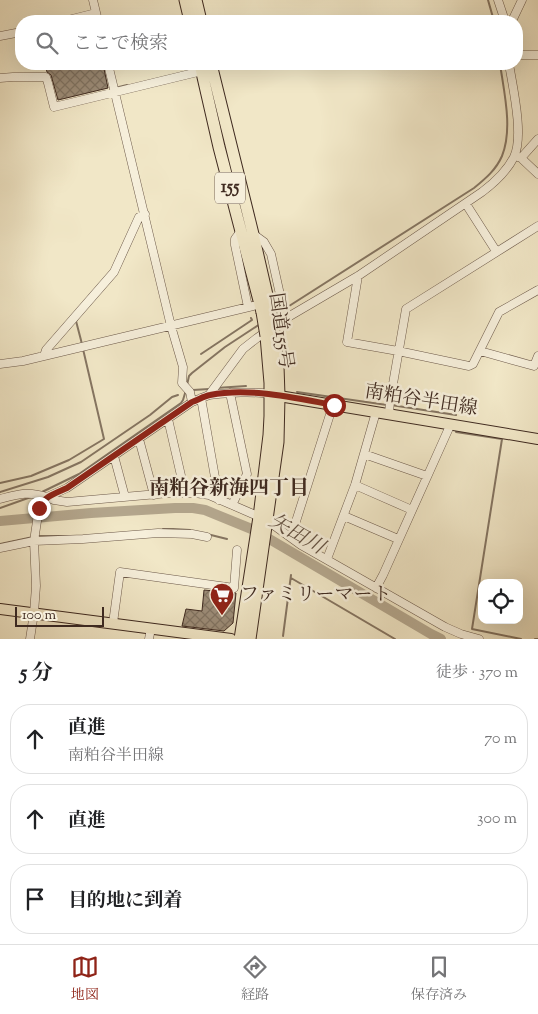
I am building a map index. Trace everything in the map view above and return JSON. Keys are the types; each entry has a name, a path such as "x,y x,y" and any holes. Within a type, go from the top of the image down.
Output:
{"highway":[{"path":"184,0 188,15"},
{"path":"196,0 200,15"},
{"name":"国道155号","path":"205,70 258,308 270,334 269,368 274,395 270,416 250,639"},
{"name":"国道155号","path":"205,70 253,234 258,308"},
{"name":"国道155号","path":"240,639 259,546"}],"main road":[{"name":"南粕谷半田線","path":"274,395 538,439"},
{"path":"0,609 231,639"}],"street":[{"path":"93,0 97,15"},
{"path":"515,15 522,0"},
{"path":"500,1 504,15"},
{"path":"0,36 15,33"},
{"path":"523,54 528,56 538,55"},
{"path":"109,70 171,326 183,367 182,383 190,392 192,402"},
{"path":"0,78 13,76 46,77 54,107 190,70"},
{"path":"510,70 518,131 518,157 538,174"},
{"path":"220,500 205,397 243,349 283,320 358,276 466,204 492,184 510,164 538,140"},
{"path":"466,204 496,251"},
{"path":"44,356 46,350 114,272 139,217 145,214"},
{"path":"389,414 406,309 538,226"},
{"path":"253,234 264,242 270,254 281,299"},
{"path":"358,276 347,342 470,366 480,351 499,312 538,290"},
{"path":"0,364 23,361 171,326 258,308"},
{"path":"480,351 534,366 538,356"},
{"path":"30,639 36,586 34,540 39,508 42,501 67,488 192,402 205,397 230,393 258,392 274,395"},
{"path":"230,393 247,474 232,505"},
{"path":"291,537 334,405"},
{"path":"327,559 355,485 376,412"},
{"path":"168,419 185,493"},
{"path":"376,588 449,424"},
{"path":"139,439 154,495"},
{"path":"364,454 427,476"},
{"path":"114,456 125,497"},
{"path":"355,485 412,510"},
{"path":"0,499 25,493 67,502 185,493 202,494 232,505 262,521 445,627 479,639"},
{"path":"344,516 398,539"},
{"path":"0,548 34,540 83,540 158,533 187,533 207,537"},
{"path":"113,623 120,572 234,588 237,550"},
{"path":"149,639 151,628"}],"building":[{"path":"46,70 104,70 108,88 58,100 51,75"},
{"path":"204,590 236,593 233,623 224,631 182,626 186,609 202,611"}],"waterway":[{"path":"488,0 492,15"},
{"path":"275,315 474,188 490,174 502,156 507,134 507,110 501,70"},
{"path":"119,87 127,85"},
{"path":"234,180 235,187"},
{"path":"201,354 252,320 251,318"},
{"path":"77,320 82,344"},
{"path":"187,385 189,376 192,373 225,347 260,324"},
{"path":"0,483 31,476 69,460 104,439 83,349"},
{"path":"216,388 246,386"},
{"path":"193,390 209,389"},
{"path":"42,492 79,474 181,403 186,390"},
{"path":"297,392 387,405"},
{"path":"0,492 48,477 81,462 150,415 172,397 178,395"},
{"path":"391,405 456,415"},
{"path":"456,432 502,439 472,629 521,639"},
{"path":"0,508 31,497"},
{"name":"矢田川","path":"0,521 175,508 205,510 254,530 441,639"},
{"path":"163,529 190,530"},
{"path":"207,534 227,539"},
{"path":"38,536 73,536"},
{"path":"0,544 33,537"},
{"path":"283,636 291,575"},
{"path":"291,578 395,639"}],"place":[{"name":"ファミリーマート","path":"222,616"}],"district":[{"name":"南粕谷新海四丁目","path":"229,489"}],"route":[{"path":"39,508 42,501 47,497 67,488 192,402 209,395 258,392 334,405"}]}
